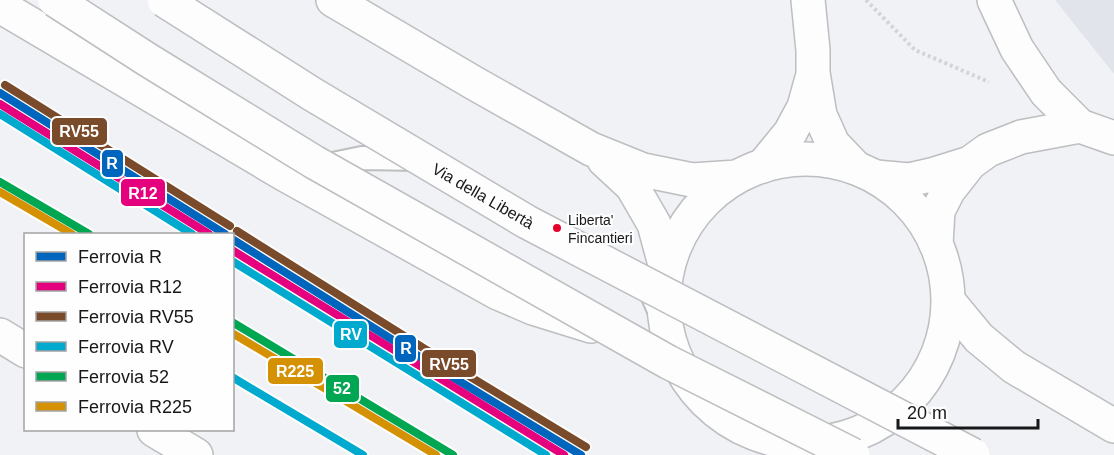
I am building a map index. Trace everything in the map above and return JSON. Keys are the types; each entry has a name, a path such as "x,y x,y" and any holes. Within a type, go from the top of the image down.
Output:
{"main road":[{"path":"55,0 148,60 325,168 668,362 853,455"},
{"name":"Via della Libertà","path":"164,0 312,94 527,222 973,455"},
{"path":"333,0 591,149 643,170 692,180 750,172 795,124 804,107 813,73"},
{"path":"807,444 850,437 890,417 922,386 942,346 950,303 945,262 925,221 894,188 865,172 833,144 820,115 813,73 808,0"},
{"path":"994,0 1017,49 1046,92 1080,126 1114,138"},
{"path":"0,6 284,174 498,293 533,308 604,330 658,351 677,362"},
{"path":"936,244 938,212 948,190 970,163 988,150 1021,137 1080,126"},
{"path":"591,149 632,186 654,224 668,272"},
{"path":"840,455 807,444 766,438 729,422 699,395 677,362 665,324 664,286 673,250 691,217 717,190 750,172 784,160 819,158 865,172 909,180 970,163"},
{"path":"950,303 979,338 1014,367 1114,426"},
{"path":"0,336 24,350"},
{"path":"157,431 196,455"}],"lane":[{"path":"284,174 362,158 428,159 466,171 591,238 625,260 650,290 665,324"}],"path":[{"path":"866,0 915,50 993,84"}],"shaded area":[{"path":"1055,0 1114,0 1114,74"}],"rail line":[{"name":"RV55","path":"5,85 230,226"},
{"name":"R","path":"0,93 223,233"},
{"name":"R12","path":"0,104 207,233"},
{"name":"RV","path":"0,114 190,233"},
{"name":"52","path":"0,182 87,233"},
{"name":"R225","path":"0,192 70,233"},
{"name":"RV55","path":"237,231 586,447"},
{"name":"R","path":"234,240 581,455"},
{"name":"R12","path":"234,251 564,455"},
{"name":"RV","path":"234,262 546,455"},
{"name":"52","path":"234,323 453,455"},
{"name":"R225","path":"234,334 436,455"},
{"name":"RV","path":"234,378 363,455"}],"place":[{"name":"Liberta' Fincantieri","path":"557,228"}]}
